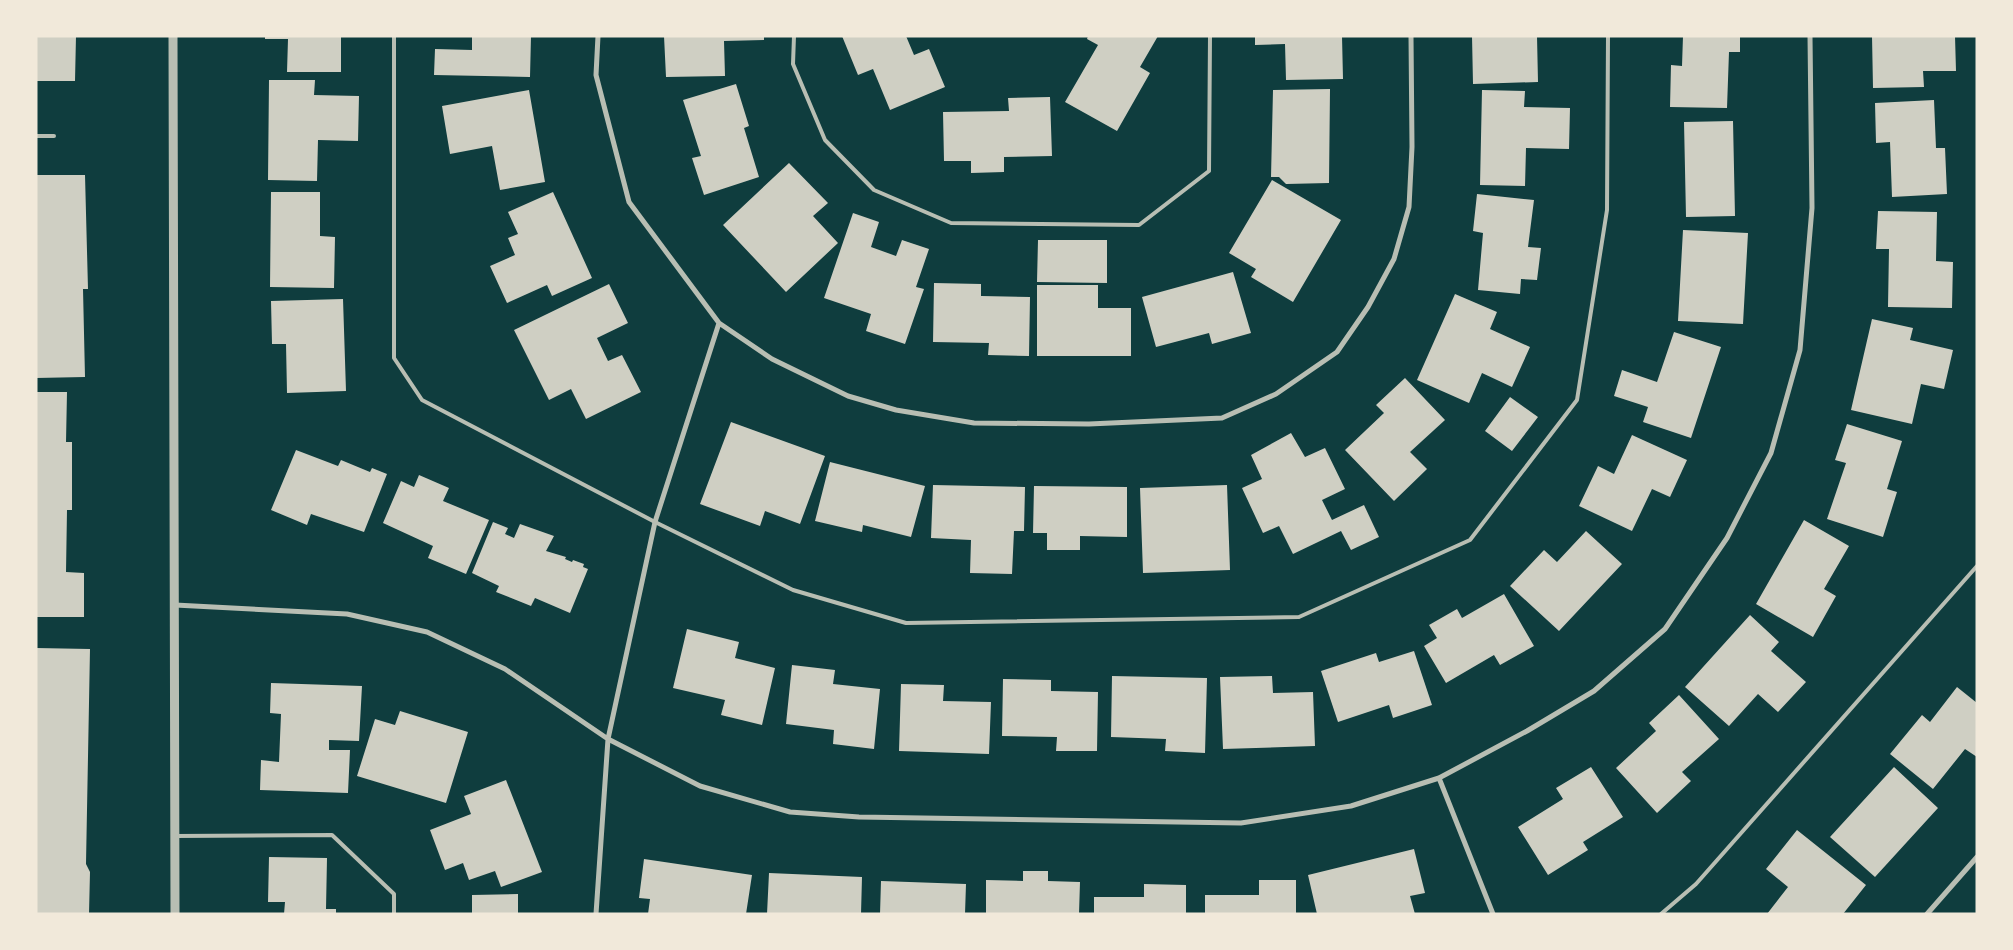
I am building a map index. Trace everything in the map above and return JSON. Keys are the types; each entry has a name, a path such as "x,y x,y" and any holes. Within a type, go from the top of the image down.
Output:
{"street":[{"path":"173,36 175,914"},
{"path":"598,36 596,75 629,202 719,322 772,359 848,396 896,410 974,423 1088,424 1222,418 1276,394 1337,352 1368,307 1394,259 1409,207 1412,147 1411,36"},
{"path":"175,605 347,614 427,632 504,669 608,738 700,786 790,812 859,817 1241,823 1351,806 1439,778 1528,731 1594,691 1665,630 1727,538 1771,453 1800,350 1812,208 1810,36"},
{"path":"596,914 608,738 655,522 719,322"},
{"path":"1439,778 1493,914"},
{"path":"1927,914 1977,857"}],"lane":[{"path":"394,36 394,358 422,400 655,522 793,590 906,623 1299,617 1470,540 1577,400 1607,210 1608,36"},
{"path":"794,36 793,64 825,140 874,190 950,223 1139,225 1209,171 1210,36"},
{"path":"36,136 54,136"},
{"path":"1661,914 1696,884 1977,566"},
{"path":"175,836 332,835 394,894 394,914"}],"building":[{"path":"36,36 76,36 75,81 36,81"},
{"path":"265,36 341,36 341,72 287,72 288,39 265,39"},
{"path":"472,36 531,36 530,77 434,75 435,49 472,50"},
{"path":"664,36 764,36 764,40 724,41 725,76 666,77"},
{"path":"842,36 906,36 914,55 929,49 945,87 890,110 873,69 858,75"},
{"path":"1088,36 1158,36 1140,67 1150,73 1117,131 1065,102 1098,45 1087,39"},
{"path":"1255,36 1342,36 1343,79 1286,80 1285,44 1255,45"},
{"path":"1472,36 1537,36 1538,82 1473,84"},
{"path":"1683,36 1740,36 1740,52 1729,52 1727,108 1670,107 1671,65 1682,66"},
{"path":"1872,36 1955,36 1956,71 1923,71 1924,87 1873,88"},
{"path":"269,80 315,80 314,95 359,96 358,141 318,140 317,181 268,180"},
{"path":"736,84 749,126 744,128 759,177 704,195 692,158 701,156 683,100"},
{"path":"1330,89 1329,183 1286,184 1279,177 1271,177 1273,90"},
{"path":"529,90 545,182 500,190 492,146 450,154 442,106"},
{"path":"1482,90 1525,91 1524,107 1570,108 1569,149 1526,148 1525,186 1480,185"},
{"path":"1050,97 1052,156 1004,157 1004,172 971,173 971,161 944,161 943,112 1009,111 1008,98"},
{"path":"1934,100 1936,148 1945,148 1947,194 1892,197 1890,142 1876,143 1875,103"},
{"path":"1733,121 1735,216 1686,217 1684,122"},
{"path":"789,163 828,203 813,216 838,243 786,292 723,225"},
{"path":"36,175 85,175 88,289 83,289 85,377 36,378"},
{"path":"1272,180 1341,220 1293,302 1251,277 1256,269 1229,253"},
{"path":"271,192 320,192 320,236 335,237 334,288 270,287"},
{"path":"553,192 592,278 552,296 547,285 507,303 490,266 515,255 508,238 518,234 508,212"},
{"path":"1477,194 1534,200 1528,247 1541,248 1537,280 1521,279 1520,294 1478,290 1483,233 1473,231"},
{"path":"1878,211 1937,212 1936,261 1953,262 1952,308 1888,307 1889,249 1876,249"},
{"path":"853,213 879,222 871,247 896,256 902,240 929,249 916,287 924,289 905,344 866,331 871,314 824,298"},
{"path":"1683,230 1748,233 1743,324 1678,321"},
{"path":"1038,240 1107,240 1107,283 1037,282"},
{"path":"1233,272 1251,333 1212,344 1209,333 1156,347 1142,297"},
{"path":"934,283 981,284 981,296 1030,297 1029,356 988,355 989,343 933,342"},
{"path":"609,284 628,323 597,338 608,361 622,355 641,392 586,419 571,389 549,400 514,330"},
{"path":"1037,285 1098,285 1098,308 1131,308 1131,356 1037,356"},
{"path":"1455,294 1497,312 1490,329 1530,347 1512,387 1482,373 1469,403 1417,380"},
{"path":"343,299 346,391 287,393 286,344 272,344 271,301"},
{"path":"1872,319 1913,328 1910,340 1953,350 1944,389 1921,384 1912,424 1851,410"},
{"path":"1674,332 1721,347 1691,438 1643,422 1648,407 1614,396 1622,370 1657,382"},
{"path":"1405,378 1445,420 1410,452 1427,469 1394,501 1345,450 1384,413 1376,405"},
{"path":"36,392 67,392 66,442 72,442 72,510 67,510 66,572 84,573 84,617 36,617"},
{"path":"1510,397 1538,417 1512,451 1485,431"},
{"path":"731,422 825,456 800,524 765,511 760,526 700,504"},
{"path":"1847,424 1902,441 1887,489 1897,492 1883,537 1827,519 1846,463 1835,460"},
{"path":"1291,433 1305,457 1325,448 1345,489 1322,500 1332,520 1364,505 1379,537 1351,550 1341,531 1293,554 1279,526 1263,533 1242,488 1262,479 1251,455"},
{"path":"1632,435 1687,460 1670,497 1652,489 1632,531 1579,506 1598,466 1614,474"},
{"path":"296,450 338,466 341,460 370,472 372,468 387,474 364,532 311,514 307,525 271,510"},
{"path":"830,462 925,486 911,537 863,525 862,532 815,521"},
{"path":"419,475 449,488 443,501 489,520 466,574 428,558 433,546 383,523 401,481 414,487"},
{"path":"933,485 1025,487 1024,531 1014,531 1012,574 970,573 971,540 931,538"},
{"path":"1227,485 1230,570 1143,573 1140,488"},
{"path":"1034,486 1127,487 1127,537 1080,536 1080,550 1047,550 1047,533 1033,533"},
{"path":"1804,520 1849,546 1824,589 1836,596 1813,637 1756,604"},
{"path":"493,522 508,528 505,534 514,538 520,524 554,536 546,551 566,557 565,559 572,562 573,560 584,564 583,567 588,569 570,613 535,598 531,606 496,592 499,586 472,573"},
{"path":"1586,531 1622,564 1559,631 1510,586 1544,550 1557,562"},
{"path":"1504,594 1534,646 1500,665 1494,655 1446,683 1424,646 1437,638 1429,625 1457,609 1462,618"},
{"path":"1750,615 1779,642 1771,651 1806,682 1778,712 1758,694 1729,726 1685,687"},
{"path":"687,629 739,642 735,658 775,668 762,725 721,715 725,700 673,688"},
{"path":"36,648 90,649 86,864 90,872 89,914 36,914"},
{"path":"1414,651 1432,705 1393,718 1389,705 1338,722 1321,671 1376,653 1379,662"},
{"path":"792,665 835,670 833,684 880,689 874,749 833,744 834,730 786,724"},
{"path":"1112,676 1207,678 1205,753 1165,751 1166,739 1111,737"},
{"path":"1272,676 1273,693 1313,692 1315,746 1223,749 1220,677"},
{"path":"1003,679 1051,680 1051,691 1098,692 1097,751 1056,751 1057,737 1002,736"},
{"path":"271,683 362,686 359,741 329,740 329,750 350,750 348,793 260,790 261,760 279,762 281,714 270,713"},
{"path":"901,684 944,685 943,701 991,702 989,754 899,751"},
{"path":"1957,687 1977,703 1977,757 1965,749 1933,789 1890,754 1922,715 1930,722"},
{"path":"1679,695 1719,739 1682,772 1691,781 1657,813 1616,768 1656,731 1649,723"},
{"path":"400,711 468,732 446,803 357,776 375,719 395,725"},
{"path":"1591,767 1623,817 1583,842 1588,850 1548,875 1518,827 1563,799 1556,788"},
{"path":"1894,767 1938,808 1875,877 1830,837"},
{"path":"506,780 542,872 501,887 495,871 469,880 463,863 445,870 430,830 471,814 464,796"},
{"path":"1797,830 1866,885 1843,914 1767,914 1788,887 1766,869"},
{"path":"1414,849 1425,893 1410,896 1415,914 1317,914 1308,875"},
{"path":"269,857 327,858 326,909 336,909 336,914 284,914 285,902 268,902"},
{"path":"644,859 752,875 746,914 648,914 650,899 639,898"},
{"path":"1023,871 1048,871 1048,881 1080,882 1079,914 986,914 986,880 1023,881"},
{"path":"769,873 862,877 861,914 767,914"},
{"path":"1259,880 1296,880 1296,914 1205,914 1205,895 1259,895"},
{"path":"881,881 966,884 965,914 880,914"},
{"path":"1144,884 1186,885 1186,914 1094,914 1094,897 1144,897"},
{"path":"518,894 518,914 472,914 472,895"}]}
